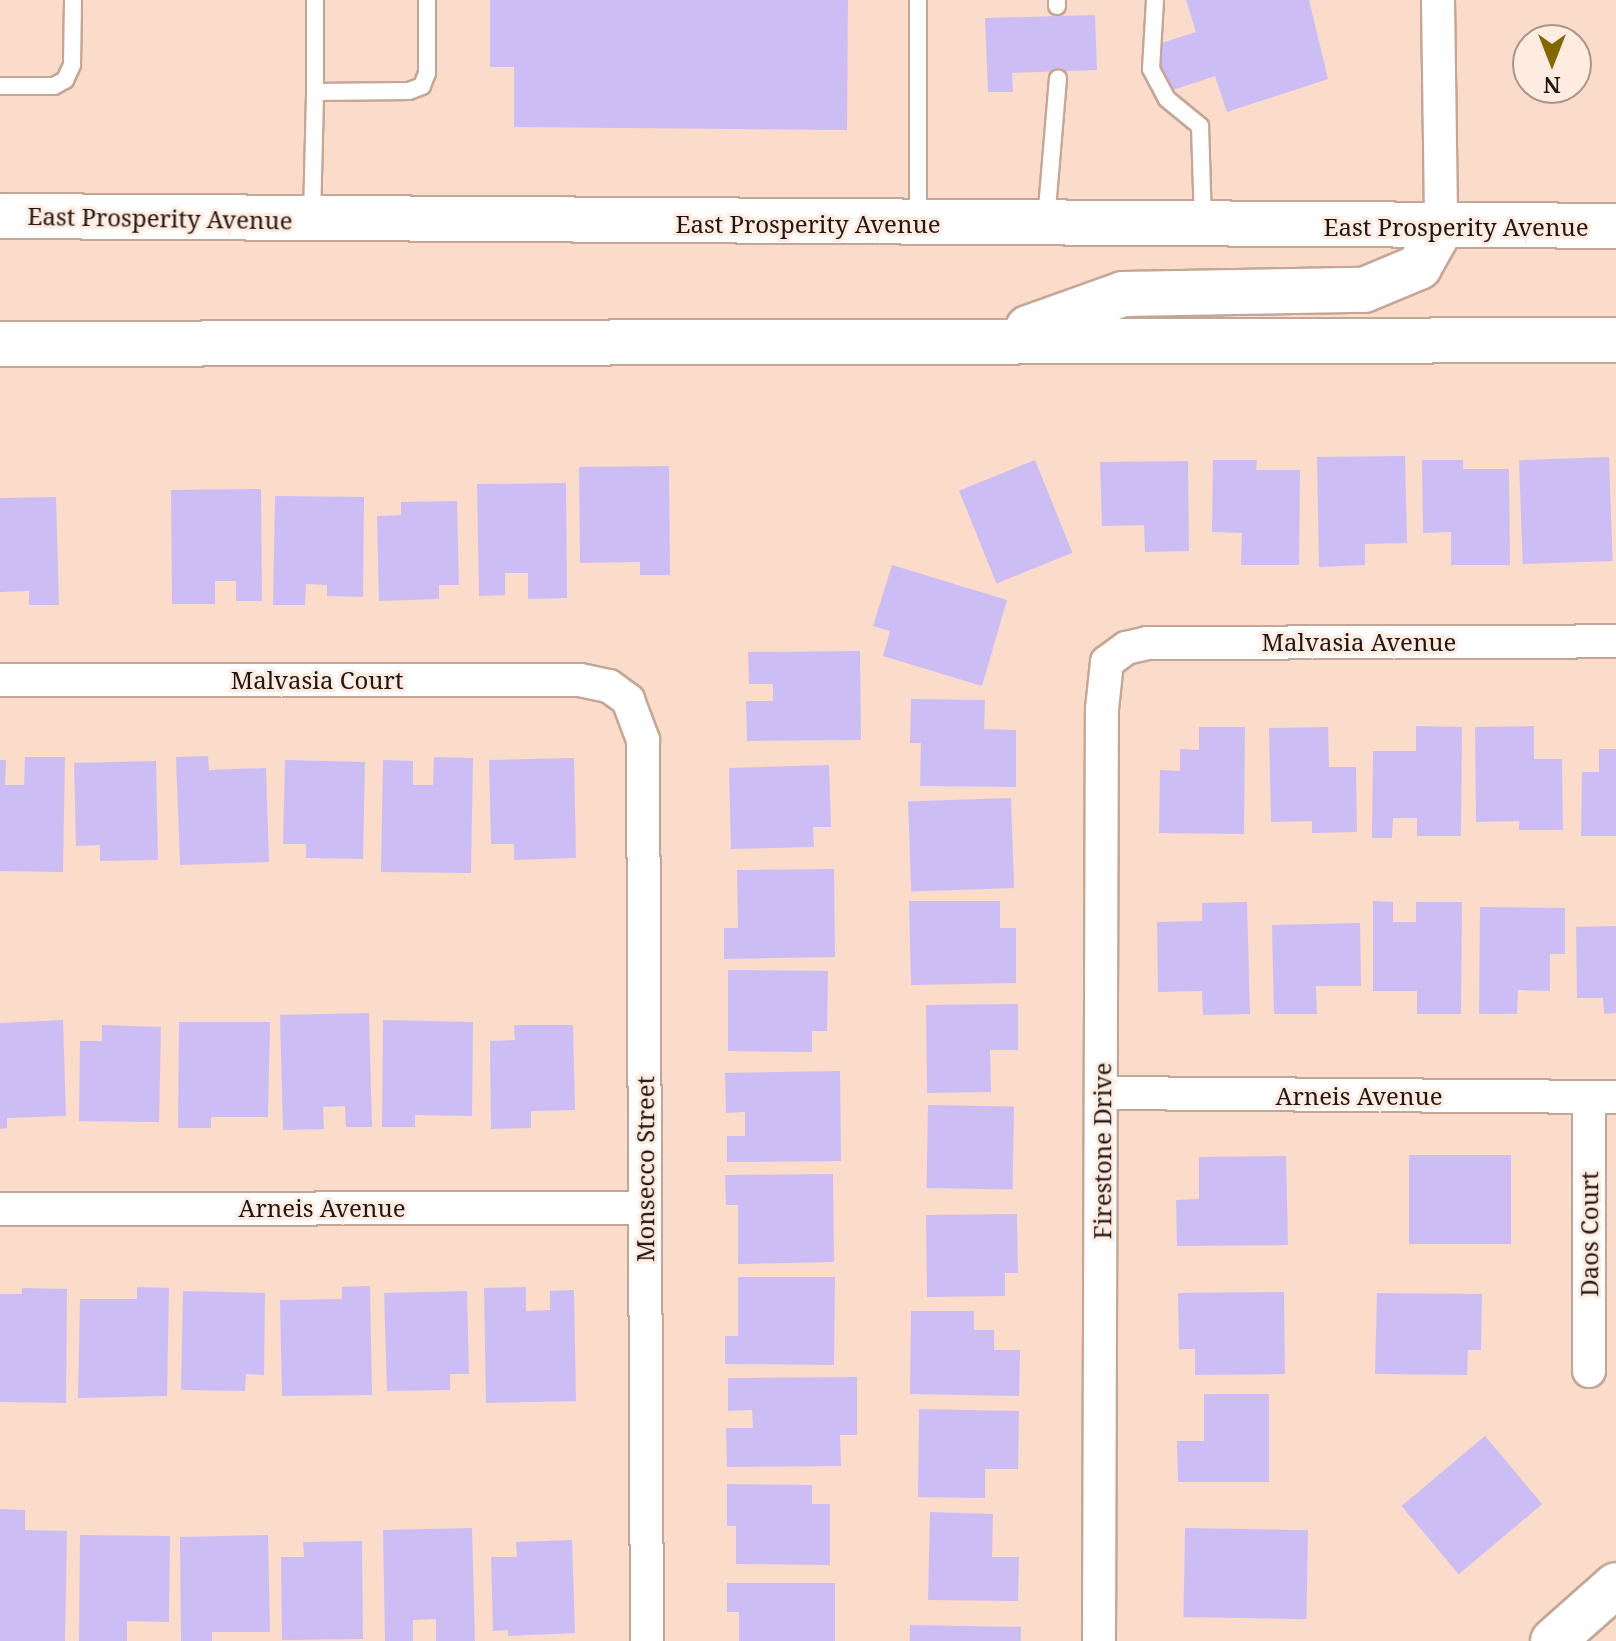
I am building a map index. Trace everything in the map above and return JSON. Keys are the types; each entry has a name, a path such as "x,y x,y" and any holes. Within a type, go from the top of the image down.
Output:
{"main road":[{"name":"East Prosperity Avenue","path":"0,216 918,225 1616,226"},
{"path":"999,339 1123,294 1364,290 1419,267 1441,228"},
{"path":"0,344 999,339 1616,340"},
{"path":"1553,1641 1616,1585"}],"street":[{"path":"1438,0 1441,228"},
{"name":"Malvasia Avenue","path":"1107,662 1126,648 1147,643 1616,641"},
{"name":"Firestone Drive","path":"1099,1641 1102,709 1107,662"},
{"name":"Malvasia Court","path":"0,680 580,680 609,686 628,700"},
{"name":"Monsecco Street","path":"628,700 643,740 647,1641"},
{"name":"Arneis Avenue","path":"1102,1093 1602,1098"},
{"name":"Daos Court","path":"1589,1371 1602,1098"},
{"name":"Arneis Avenue","path":"0,1209 645,1208"}],"lane":[{"path":"0,86 54,86 65,80 72,65 73,0"},
{"path":"312,220 315,0"},
{"path":"315,92 409,91 422,86 427,73 427,0"},
{"path":"918,0 918,225"},
{"path":"1155,0 1151,69 1167,99 1200,126 1203,226"},
{"path":"1045,225 1058,79"}],"building":[{"path":"490,0 848,0 847,130 514,127 514,67 490,67"},
{"path":"1186,0 1309,0 1328,79 1227,112 1215,76 1167,92 1152,46 1196,32"},
{"path":"1095,15 1097,70 1012,73 1013,92 988,92 985,18"},
{"path":"1405,456 1407,543 1365,544 1365,565 1319,567 1317,457"},
{"path":"1609,457 1613,561 1523,564 1519,460"},
{"path":"1035,460 1072,553 996,583 959,491"},
{"path":"1213,460 1257,460 1256,470 1300,470 1299,565 1241,565 1242,533 1212,532"},
{"path":"1422,460 1463,460 1463,469 1509,469 1510,565 1451,565 1451,532 1423,533"},
{"path":"1188,461 1189,551 1145,552 1144,525 1102,526 1100,462"},
{"path":"669,466 670,575 640,575 640,562 580,563 579,467"},
{"path":"566,483 567,598 528,599 528,573 505,573 505,595 479,596 477,484"},
{"path":"261,489 262,601 236,601 236,581 215,581 215,604 172,604 171,490"},
{"path":"275,496 364,497 363,597 327,596 327,585 306,584 305,605 273,605"},
{"path":"56,497 59,605 29,605 29,591 0,592 0,498"},
{"path":"457,501 459,585 439,585 439,599 379,601 377,516 401,515 401,502"},
{"path":"892,565 1007,600 982,686 883,656 890,631 873,626"},
{"path":"860,651 861,740 747,741 746,701 773,701 773,684 749,684 748,652"},
{"path":"911,699 985,700 984,729 1016,730 1016,787 920,786 921,743 910,743"},
{"path":"1416,726 1462,727 1461,836 1417,836 1417,818 1393,818 1392,838 1372,838 1373,751 1416,751"},
{"path":"1534,726 1534,759 1562,759 1563,830 1519,830 1519,821 1476,822 1475,727"},
{"path":"1199,727 1245,727 1244,834 1159,833 1160,770 1180,771 1180,749 1199,750"},
{"path":"1328,727 1329,767 1356,767 1357,832 1312,833 1312,821 1271,822 1269,728"},
{"path":"1599,749 1616,749 1616,836 1581,836 1582,772 1599,772"},
{"path":"208,756 209,770 266,768 269,862 180,865 176,757"},
{"path":"25,757 65,757 63,872 0,871 0,760 6,760 5,785 24,785"},
{"path":"434,757 473,758 471,873 381,872 383,760 413,761 413,785 433,785"},
{"path":"574,758 576,858 514,860 514,844 491,844 489,760"},
{"path":"285,760 365,762 363,859 306,858 306,844 283,844"},
{"path":"156,761 158,860 100,861 100,845 76,846 74,763"},
{"path":"829,765 831,827 813,827 814,847 731,849 729,768"},
{"path":"1011,798 1014,888 911,892 908,802"},
{"path":"834,869 835,957 724,959 724,928 738,928 737,870"},
{"path":"909,901 1000,901 1000,928 1016,928 1016,983 911,985"},
{"path":"1373,901 1393,902 1393,922 1416,922 1416,902 1462,902 1461,1014 1417,1014 1417,991 1373,991"},
{"path":"1247,902 1250,1014 1203,1015 1202,991 1158,992 1157,922 1202,921 1202,903"},
{"path":"1480,907 1565,908 1565,954 1550,954 1550,991 1518,990 1517,1014 1479,1014"},
{"path":"1360,923 1361,986 1316,986 1317,1014 1274,1014 1272,925"},
{"path":"1616,926 1616,1013 1604,1014 1603,998 1577,998 1576,927"},
{"path":"728,970 828,971 827,1031 812,1031 812,1052 728,1051"},
{"path":"1018,1004 1018,1050 990,1050 991,1092 927,1093 926,1005"},
{"path":"369,1013 372,1127 346,1127 345,1106 323,1107 324,1129 283,1130 280,1015"},
{"path":"63,1020 66,1116 7,1118 7,1128 0,1129 0,1023"},
{"path":"383,1020 473,1022 472,1116 415,1115 415,1127 382,1127"},
{"path":"179,1022 270,1022 268,1117 211,1117 211,1128 178,1128"},
{"path":"102,1025 161,1027 159,1122 79,1121 80,1041 102,1041"},
{"path":"514,1025 573,1025 575,1110 531,1111 531,1128 491,1129 490,1041 515,1040"},
{"path":"840,1071 841,1161 727,1162 727,1136 745,1136 745,1112 726,1113 725,1073"},
{"path":"928,1105 1014,1107 1013,1189 927,1188"},
{"path":"1409,1155 1511,1155 1511,1244 1409,1244"},
{"path":"1286,1156 1288,1245 1177,1246 1176,1200 1199,1199 1199,1157"},
{"path":"833,1174 834,1262 738,1264 738,1205 726,1205 725,1175"},
{"path":"1017,1214 1018,1273 1005,1273 1005,1296 927,1297 926,1215"},
{"path":"738,1277 835,1277 834,1365 725,1364 725,1336 738,1336"},
{"path":"370,1286 372,1395 282,1396 280,1300 342,1299 342,1287"},
{"path":"137,1287 169,1288 167,1396 78,1398 80,1299 137,1299"},
{"path":"526,1287 526,1311 550,1310 550,1291 574,1290 576,1401 486,1403 484,1288"},
{"path":"22,1288 67,1289 66,1403 0,1402 0,1294 22,1294"},
{"path":"183,1291 265,1293 264,1375 246,1374 245,1391 181,1390"},
{"path":"467,1291 469,1374 450,1374 450,1390 387,1391 384,1293"},
{"path":"1284,1292 1285,1374 1195,1375 1195,1349 1179,1349 1178,1293"},
{"path":"1377,1293 1482,1294 1481,1350 1468,1350 1467,1375 1375,1374"},
{"path":"911,1311 974,1311 974,1330 994,1330 994,1350 1020,1350 1019,1396 910,1394"},
{"path":"857,1377 857,1435 840,1435 841,1466 727,1467 726,1428 753,1428 752,1410 728,1411 728,1378"},
{"path":"1204,1394 1269,1394 1269,1482 1178,1482 1177,1441 1204,1441"},
{"path":"919,1409 1019,1411 1018,1469 985,1469 985,1498 918,1497"},
{"path":"1485,1436 1542,1504 1459,1574 1402,1506"},
{"path":"727,1484 812,1485 812,1504 830,1504 830,1565 736,1564 736,1526 727,1526"},
{"path":"0,1509 25,1510 25,1530 67,1531 65,1641 0,1641"},
{"path":"930,1512 993,1514 992,1557 1019,1557 1018,1601 928,1600"},
{"path":"472,1528 475,1641 436,1641 436,1619 413,1620 413,1641 385,1641 383,1530"},
{"path":"1185,1528 1308,1530 1306,1619 1183,1617"},
{"path":"80,1535 170,1536 169,1622 127,1621 127,1641 79,1641"},
{"path":"268,1535 270,1632 212,1632 212,1641 181,1641 180,1537"},
{"path":"572,1540 575,1633 508,1636 508,1630 493,1631 491,1557 517,1557 516,1542"},
{"path":"362,1541 363,1639 282,1640 281,1557 304,1557 303,1542"},
{"path":"727,1583 835,1583 835,1641 739,1641 739,1612 727,1612"},
{"path":"910,1625 1021,1627 1021,1641 910,1641"}]}
